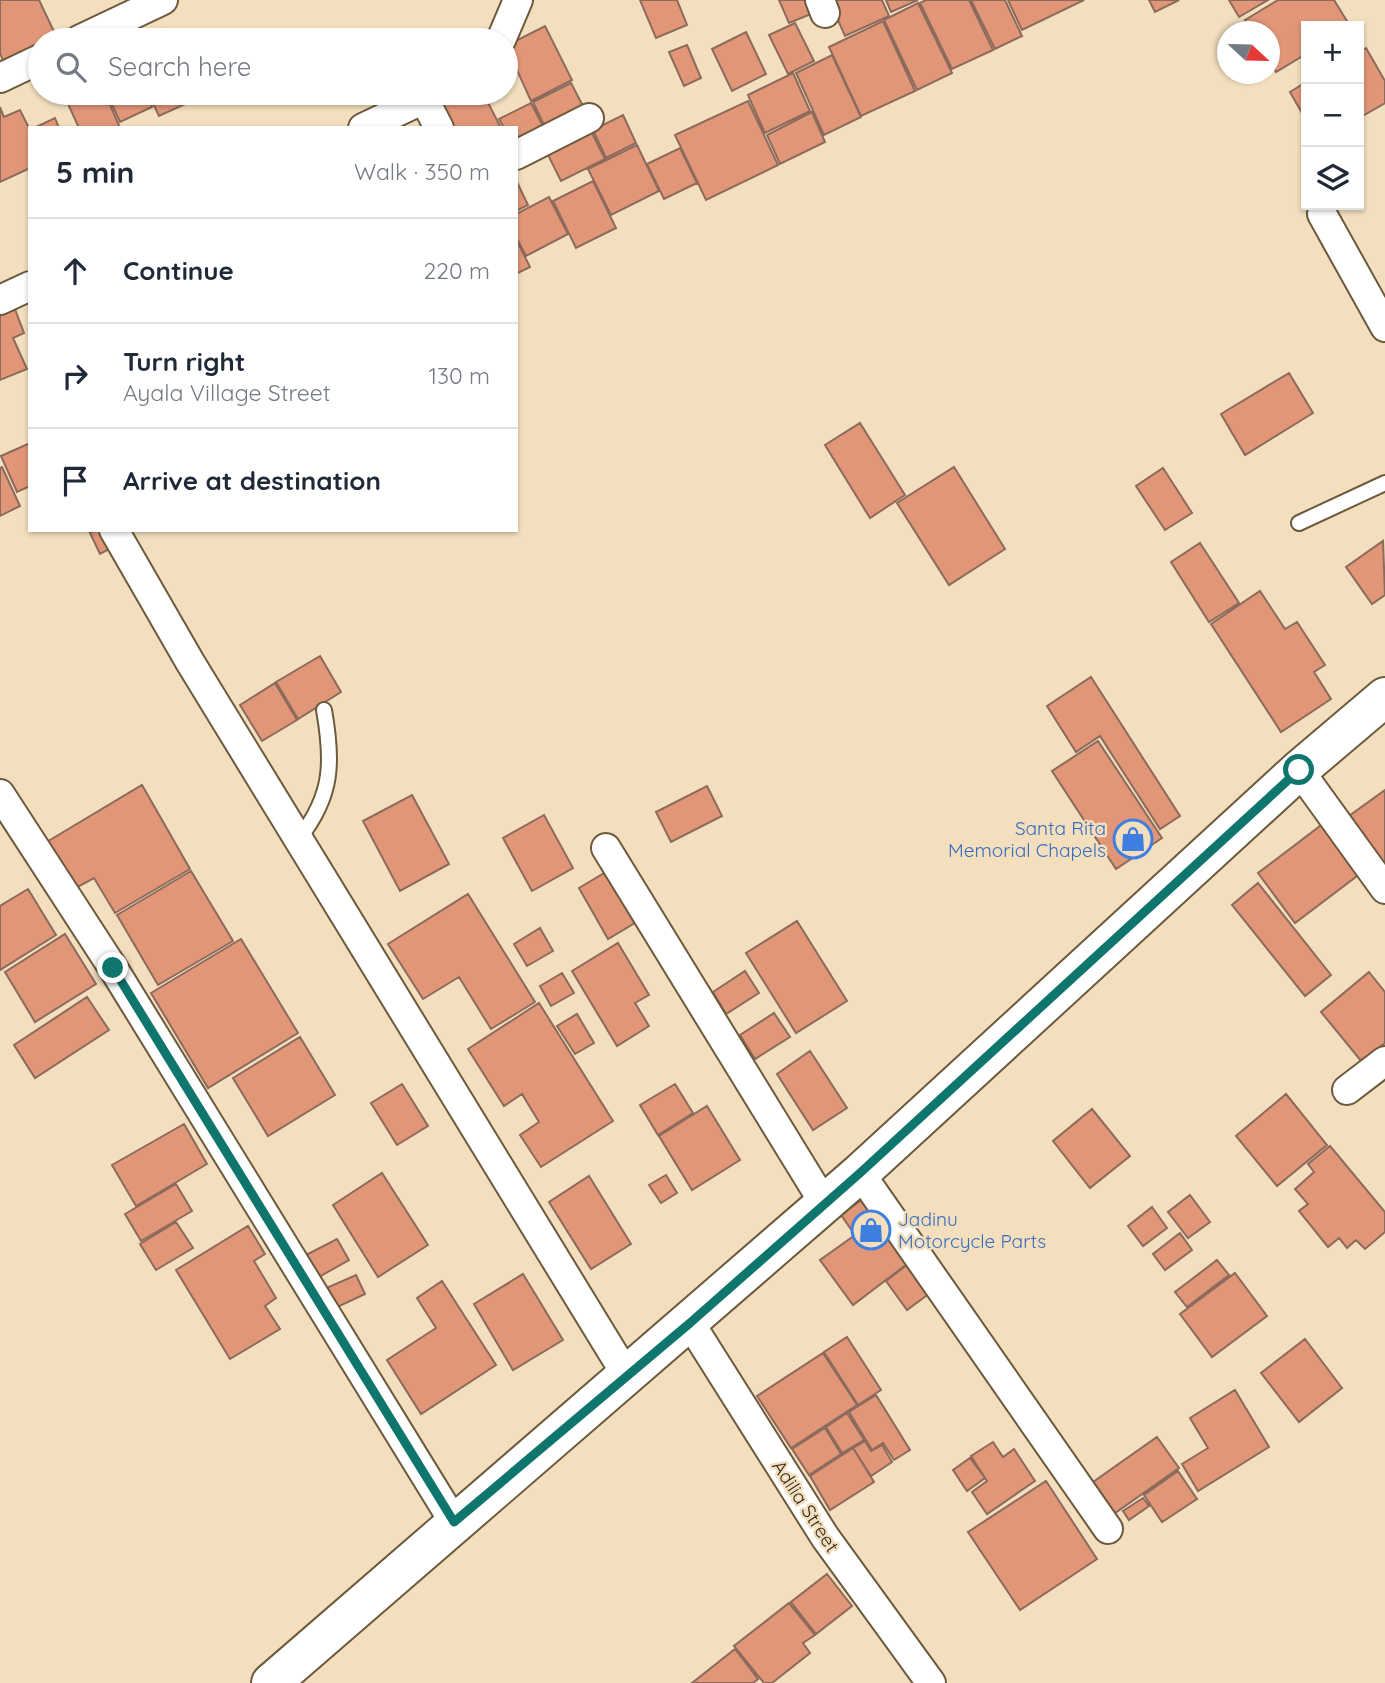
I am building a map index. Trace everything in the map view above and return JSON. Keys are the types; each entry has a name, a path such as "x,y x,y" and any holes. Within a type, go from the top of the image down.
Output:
{"main road":[{"path":"271,1683 454,1522 690,1323 860,1173 1299,770 1385,696"}],"street":[{"path":"104,28 163,0"},
{"path":"506,28 519,0"},
{"path":"0,78 28,65"},
{"path":"367,126 410,105"},
{"path":"432,105 438,126"},
{"path":"518,154 589,118"},
{"path":"1322,214 1385,327"},
{"path":"0,300 28,287"},
{"path":"115,532 190,662 300,837 627,1376"},
{"path":"1299,770 1385,889"},
{"path":"0,794 113,968 454,1522"},
{"path":"606,848 824,1203"},
{"path":"1347,1090 1385,1060"},
{"path":"860,1173 1108,1529"},
{"name":"Adilia Street","path":"690,1323 825,1537 931,1683"}],"lane":[{"path":"1299,523 1385,483"},
{"path":"300,837 316,816 326,792 330,771 324,710"}],"building":[{"path":"0,0 39,0 52,28 28,28 28,55 5,66 0,53"},
{"path":"640,0 677,0 687,25 656,38"},
{"path":"779,0 811,0 816,12 789,23"},
{"path":"829,0 882,0 889,16 845,36"},
{"path":"886,0 918,0 891,12"},
{"path":"926,0 969,0 993,50 952,69 920,3"},
{"path":"971,0 1005,0 1022,36 995,49"},
{"path":"1008,0 1084,0 1022,30"},
{"path":"1149,0 1179,0 1155,12"},
{"path":"1229,0 1268,0 1239,17"},
{"path":"1278,0 1334,0 1347,21 1301,21 1301,57 1280,70 1280,21 1245,20"},
{"path":"918,3 952,73 917,90 884,20"},
{"path":"883,21 915,91 861,116 829,47"},
{"path":"795,23 814,61 788,74 769,35"},
{"path":"545,26 572,80 531,101 518,72 518,40"},
{"path":"746,32 766,74 732,91 712,49"},
{"path":"687,45 701,78 684,86 669,52"},
{"path":"1366,48 1385,81 1385,103 1364,115 1364,84"},
{"path":"832,55 861,117 824,135 796,73"},
{"path":"793,73 810,111 765,133 748,95"},
{"path":"571,83 583,106 544,125 533,102"},
{"path":"1301,85 1301,111 1290,92"},
{"path":"748,101 778,165 706,200 675,135"},
{"path":"531,103 544,128 518,142 518,126 503,126 499,119"},
{"path":"68,105 110,105 119,126 78,126"},
{"path":"112,105 151,105 152,107 120,122"},
{"path":"154,105 183,105 159,116"},
{"path":"438,105 489,105 500,126 448,126"},
{"path":"0,107 4,117 20,110 28,126 28,169 0,182"},
{"path":"812,112 825,142 780,164 767,135"},
{"path":"623,115 636,143 606,158 593,130"},
{"path":"55,118 58,126 38,126"},
{"path":"591,131 605,159 561,181 547,153"},
{"path":"637,145 659,191 611,215 588,169"},
{"path":"680,148 697,183 664,199 647,164"},
{"path":"593,181 616,228 576,248 553,201"},
{"path":"518,184 528,205 518,210"},
{"path":"549,197 568,234 526,256 518,241 518,213"},
{"path":"518,243 530,267 518,273"},
{"path":"13,304 24,333 13,338 27,369 0,380 0,310"},
{"path":"1289,373 1313,413 1245,455 1221,414"},
{"path":"860,423 905,495 870,518 825,445"},
{"path":"28,444 28,487 17,492 1,456"},
{"path":"2,467 20,506 0,516 0,468"},
{"path":"954,467 1005,549 949,585 897,503"},
{"path":"1163,468 1192,513 1165,530 1136,486"},
{"path":"110,532 117,545 100,554 90,533"},
{"path":"1383,541 1385,595 1372,604 1346,567"},
{"path":"1200,543 1239,603 1209,622 1171,562"},
{"path":"1260,591 1285,629 1297,622 1325,665 1314,672 1331,699 1281,732 1211,624"},
{"path":"320,656 341,692 298,719 276,682"},
{"path":"1091,677 1180,816 1160,829 1100,736 1076,752 1047,706"},
{"path":"275,683 297,720 262,741 240,705"},
{"path":"1098,741 1162,838 1116,869 1052,771"},
{"path":"142,785 190,869 115,913 94,878 72,890 45,843"},
{"path":"707,786 722,816 671,842 656,812"},
{"path":"1385,790 1385,864 1378,870 1342,821"},
{"path":"412,795 449,864 400,891 363,821"},
{"path":"544,815 573,868 532,891 503,838"},
{"path":"1324,823 1361,873 1295,923 1258,873"},
{"path":"191,871 233,941 158,985 117,915"},
{"path":"606,872 635,923 608,939 579,888"},
{"path":"1258,883 1331,975 1305,996 1232,905"},
{"path":"28,889 56,935 0,970 0,906"},
{"path":"468,894 535,1002 491,1029 459,977 423,999 388,944"},
{"path":"797,921 847,1001 796,1033 746,953"},
{"path":"540,928 553,951 527,966 514,944"},
{"path":"65,934 96,984 35,1022 5,972"},
{"path":"241,939 298,1033 208,1088 151,993"},
{"path":"618,943 649,995 635,1003 649,1026 617,1046 572,971"},
{"path":"745,971 759,993 726,1014 713,992"},
{"path":"1369,972 1385,992 1385,1043 1362,1062 1321,1012"},
{"path":"562,973 574,993 551,1006 540,986"},
{"path":"87,997 109,1030 35,1078 14,1045"},
{"path":"539,1003 613,1121 541,1167 520,1135 539,1122 522,1094 504,1106 468,1049"},
{"path":"774,1013 790,1037 755,1059 740,1035"},
{"path":"577,1014 594,1043 575,1054 557,1026"},
{"path":"300,1037 335,1095 268,1136 233,1078"},
{"path":"810,1051 847,1108 813,1130 777,1074"},
{"path":"402,1084 428,1126 397,1145 371,1103"},
{"path":"675,1084 693,1113 658,1135 640,1105"},
{"path":"1286,1094 1327,1145 1277,1186 1236,1136"},
{"path":"707,1106 740,1160 692,1190 659,1136"},
{"path":"1092,1109 1130,1156 1090,1188 1053,1141"},
{"path":"184,1124 207,1164 136,1206 112,1165"},
{"path":"1330,1146 1385,1212 1385,1232 1365,1249 1356,1240 1347,1248 1339,1238 1328,1247 1299,1211 1308,1204 1295,1189 1314,1172 1308,1164"},
{"path":"382,1173 428,1245 378,1277 333,1205"},
{"path":"666,1175 677,1193 661,1203 649,1185"},
{"path":"589,1176 631,1244 591,1269 549,1202"},
{"path":"176,1184 192,1211 141,1241 125,1214"},
{"path":"1190,1195 1210,1222 1188,1238 1168,1212"},
{"path":"864,1198 911,1261 853,1305 820,1260 855,1235 841,1215"},
{"path":"1152,1207 1167,1228 1143,1246 1128,1226"},
{"path":"176,1222 193,1248 156,1270 140,1244"},
{"path":"248,1226 265,1254 254,1261 276,1298 265,1306 280,1329 230,1359 176,1270"},
{"path":"1180,1233 1192,1250 1165,1270 1153,1254"},
{"path":"337,1239 349,1260 317,1278 306,1255"},
{"path":"1217,1260 1229,1275 1187,1307 1175,1292"},
{"path":"908,1264 930,1293 907,1310 886,1281"},
{"path":"1235,1273 1267,1316 1212,1357 1180,1314"},
{"path":"523,1274 563,1340 513,1370 474,1304"},
{"path":"356,1275 365,1294 331,1310 322,1290"},
{"path":"442,1281 496,1365 421,1414 387,1360 436,1328 417,1298"},
{"path":"847,1337 881,1390 858,1405 824,1352"},
{"path":"1305,1339 1342,1388 1299,1422 1261,1373"},
{"path":"823,1353 857,1405 791,1448 757,1396"},
{"path":"1235,1390 1269,1447 1198,1491 1182,1464 1208,1448 1190,1418"},
{"path":"876,1395 910,1450 894,1460 883,1443 872,1450 849,1412"},
{"path":"847,1413 864,1440 842,1453 826,1427"},
{"path":"825,1428 841,1454 809,1475 792,1449"},
{"path":"1157,1437 1179,1468 1108,1518 1086,1487"},
{"path":"865,1441 871,1451 882,1445 892,1462 871,1476 853,1448"},
{"path":"993,1442 1003,1457 1014,1449 1035,1481 987,1514 972,1492 987,1481 971,1456"},
{"path":"853,1448 874,1482 830,1510 810,1476"},
{"path":"970,1458 985,1478 967,1491 953,1470"},
{"path":"1178,1471 1197,1499 1162,1522 1144,1495"},
{"path":"1046,1481 1097,1559 1020,1610 968,1532"},
{"path":"1143,1498 1149,1506 1129,1520 1123,1511"},
{"path":"827,1574 852,1606 816,1634 791,1602"},
{"path":"789,1603 815,1635 803,1643 810,1653 772,1683 764,1683 734,1646"},
{"path":"735,1649 758,1679 753,1683 692,1683"}],"place":[{"name":"Santa Rita Memorial Chapels","path":"1133,839"},
{"name":"Jadinu Motorcycle Parts","path":"871,1230"}],"route":[{"path":"113,968 454,1522 690,1323 860,1173 1299,770"}]}
